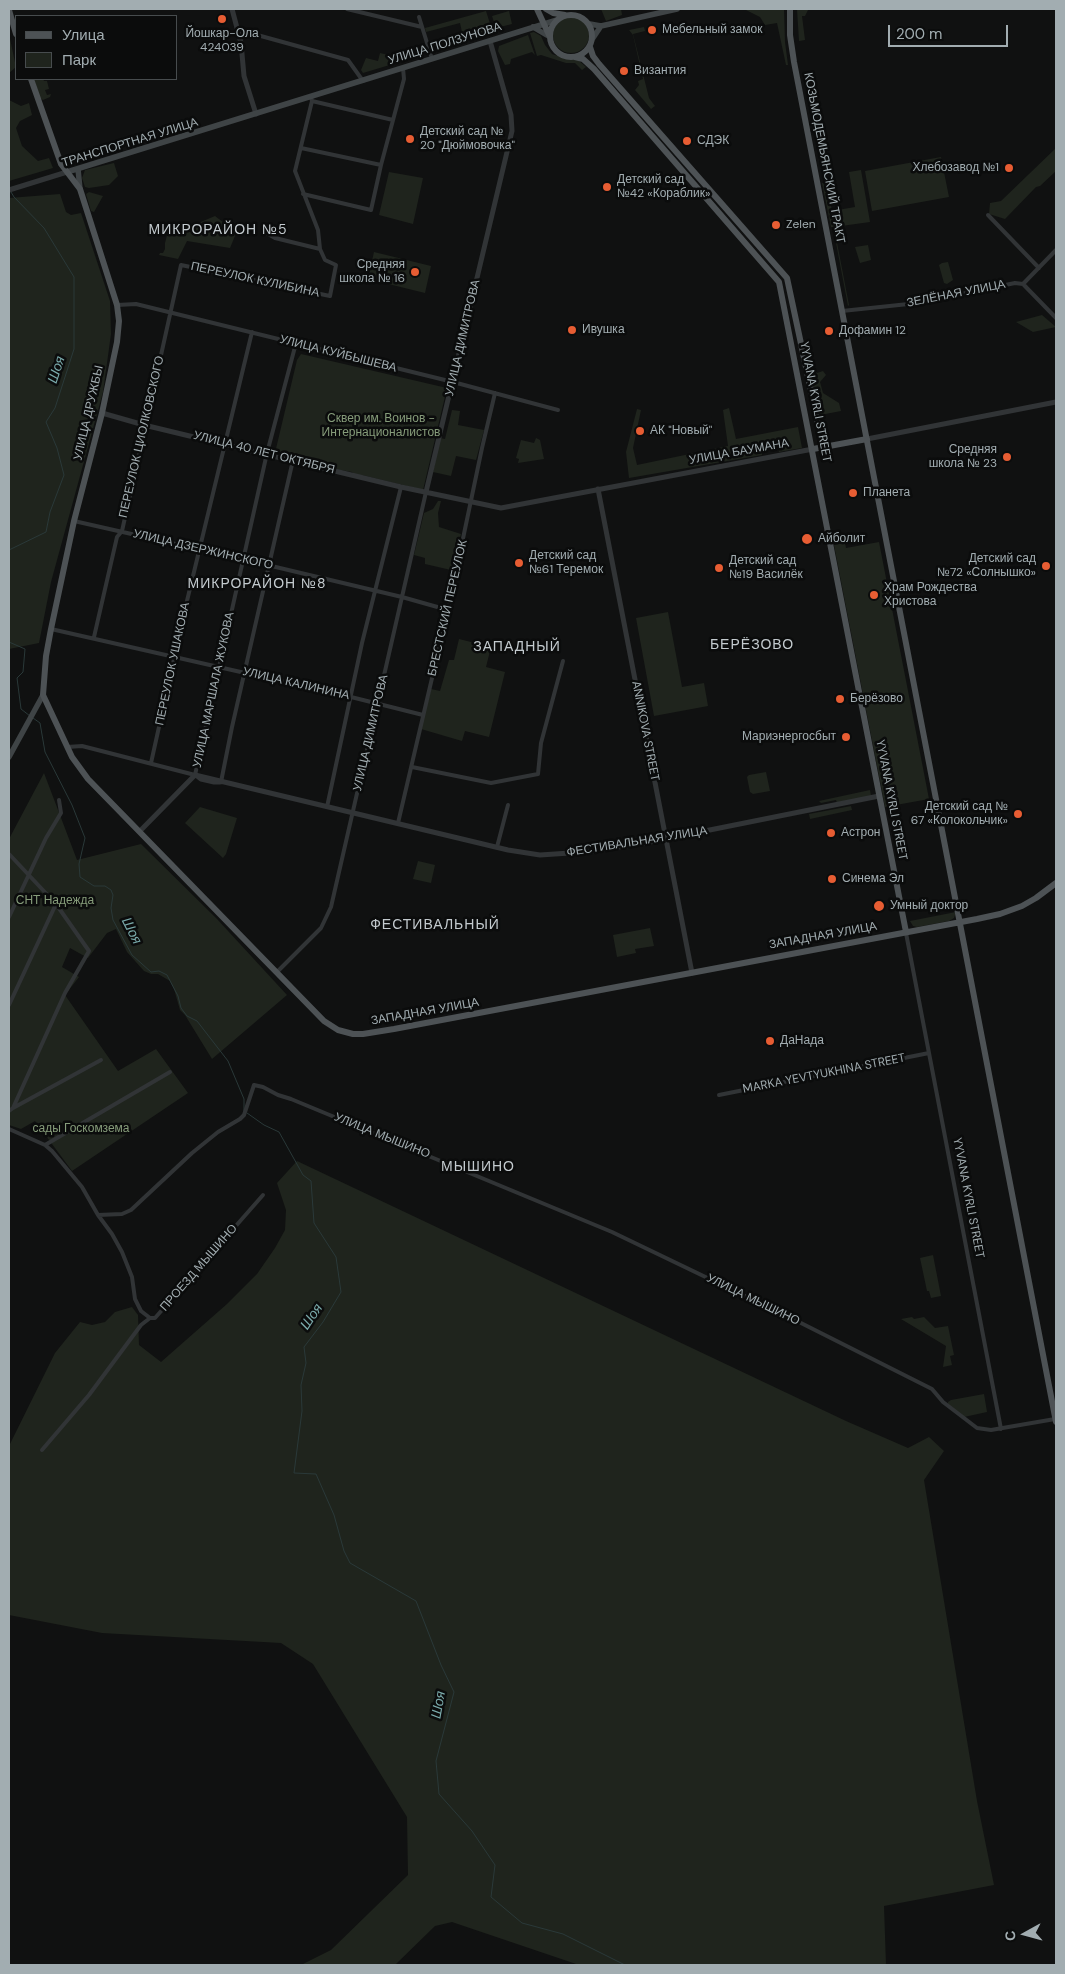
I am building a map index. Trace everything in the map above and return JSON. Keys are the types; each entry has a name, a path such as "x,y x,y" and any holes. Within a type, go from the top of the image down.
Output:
{"main road":[{"path":"546,9 553,14 580,16 590,24 601,26 677,9"},
{"name":"КОЗЬМОДЕМЬЯНСКИЙ ТРАКТ","path":"790,9 791,48 842,311"},
{"path":"9,10 15,31"},
{"path":"538,10 552,45 556,51 567,57 575,57 584,53 601,26"},
{"path":"538,10 539,19 533,27 550,37"},
{"path":"550,37 557,20 566,15"},
{"name":"УЛИЦА ПОЛЗУНОВА","path":"256,114 311,99 557,20"},
{"path":"590,24 593,38"},
{"name":"YYVANA KYRLI STREET","path":"590,46 593,56 784,272 790,284 822,448"},
{"name":"YYVANA KYRLI STREET","path":"575,57 583,59 594,69 777,278 813,449 906,932"},
{"name":"УЛИЦА ДРУЖБЫ","path":"9,757 43,695 46,656 51,629 74,521 102,413 117,342 119,321 117,305 80,189 57,156 31,80"},
{"name":"ТРАНСПОРТНАЯ УЛИЦА","path":"67,172 256,114"},
{"path":"78,169 80,189"},
{"path":"694,184 701,178"},
{"path":"710,202 717,196"},
{"path":"768,268 775,262"},
{"path":"842,311 1056,1420"},
{"path":"798,373 807,371"},
{"name":"УЛИЦА БАУМАНА","path":"813,449 867,439"},
{"name":"ЗАПАДНАЯ УЛИЦА","path":"43,695 66,747 88,779 316,1014 331,1026 346,1032 362,1034 960,923 1012,910 1036,898 1056,883"}],"street":[{"path":"232,9 241,43 244,76 256,114"},
{"path":"347,9 422,27"},
{"path":"419,17 432,59"},
{"path":"250,33 348,60 363,81"},
{"name":"УЛИЦА ДИМИТРОВА","path":"277,972 318,932 328,915 513,126 512,115 490,41"},
{"path":"303,194 371,210 404,79 403,68"},
{"path":"264,231 275,238 320,249 318,230 296,171 311,99 393,120"},
{"path":"301,148 381,165"},
{"name":"ТРАНСПОРТНАЯ УЛИЦА","path":"11,189 67,172"},
{"path":"988,215 1039,268"},
{"name":"ПЕРЕУЛОК КУЛИБИНА","path":"181,265 330,296 336,265 325,260 320,249"},
{"name":"ЗЕЛЁНАЯ УЛИЦА","path":"842,311 918,303 1015,283 1023,284 1056,250"},
{"name":"ПЕРЕУЛОК ЦИОЛКОВСКОГО","path":"94,637 117,537 122,531 181,265"},
{"path":"1023,284 1054,312 1056,318"},
{"name":"УЛИЦА КУЙБЫШЕВА","path":"117,305 136,304 171,312 558,410"},
{"name":"ПЕРЕУЛОК УШАКОВА","path":"151,763 186,604 252,332"},
{"name":"УЛИЦА МАРШАЛА ЖУКОВА","path":"195,775 242,559 296,343"},
{"name":"БРЕСТСКИЙ ПЕРЕУЛОК","path":"398,823 448,610 495,393"},
{"name":"УЛИЦА БАУМАНА","path":"867,439 1056,402"},
{"name":"УЛИЦА 40 ЛЕТ ОКТЯБРЯ","path":"102,413 144,425 426,492"},
{"name":"УЛИЦА БАУМАНА","path":"426,492 501,508 512,507 813,449"},
{"path":"221,782 244,672 294,460"},
{"path":"328,807 351,697 400,487"},
{"name":"ANNIKOVA STREET","path":"598,489 692,973"},
{"name":"УЛИЦА ДЗЕРЖИНСКОГО","path":"74,521 269,565 448,610"},
{"name":"УЛИЦА КАЛИНИНА","path":"51,629 94,637 423,715"},
{"path":"412,767 491,783 538,774 541,742 563,661"},
{"name":"ФЕСТИВАЛЬНАЯ УЛИЦА","path":"66,747 82,746 195,775 200,779 221,782 497,847 540,855 585,852 666,840 879,796"},
{"path":"140,831 195,775"},
{"path":"9,917 46,838 61,813 59,800"},
{"path":"497,847 508,805"},
{"path":"540,855 541,848"},
{"path":"9,854 56,904 89,951 65,993 11,1109"},
{"path":"9,1005 56,904"},
{"name":"YYVANA KYRLI STREET","path":"906,932 1001,1429"},
{"name":"MARKA YEVTYUKHINA STREET","path":"719,1095 929,1053"},
{"path":"11,1109 101,1060"},
{"path":"45,1145 170,1072"},
{"name":"УЛИЦА МЫШИНО","path":"98,1215 116,1215 131,1210 192,1153 218,1132 240,1119 244,1115 254,1085 259,1086 612,1232 799,1322 934,1390 944,1402 977,1428 984,1430 1001,1429"},
{"path":"9,1129 45,1145 67,1167 82,1187 98,1215"},
{"name":"ПРОЕЗД МЫШИНО","path":"98,1215 122,1252 132,1277 135,1299 141,1311 150,1318 158,1316 263,1196"},
{"path":"42,1450 89,1395 141,1325 150,1318"},
{"path":"1001,1429 1056,1420"}],"green space":[{"path":"601,9 621,9 622,15 606,21"},
{"path":"744,9 784,9 788,65 786,65 777,23 765,25 760,17"},
{"path":"797,9 808,10 805,16 802,16 805,40 799,41"},
{"path":"486,11 493,33 464,41 465,31 462,32 460,23 426,32 425,28"},
{"path":"509,11 512,24 496,28 492,16"},
{"path":"571,17 578,18 584,22 588,28 588,42 584,48 578,52 571,53 564,52 558,48 554,42 553,35 554,28 558,22 564,18"},
{"path":"644,27 645,31 633,34 649,98 655,106 651,109 635,90 639,85 638,81 643,79 633,35 629,30"},
{"path":"534,32 541,36 552,54 567,59 577,59 586,67 582,70 575,63 566,63 541,55 537,56 530,33"},
{"path":"9,34 15,68 9,73"},
{"path":"528,35 535,55 532,52 511,59 510,64 505,65 498,51 499,46"},
{"path":"380,53 401,58 403,61 363,73 361,70 366,58 378,61"},
{"path":"34,80 47,81 49,89 45,90 47,95 51,94 50,97 43,100 40,98"},
{"path":"9,100 21,106 29,103 32,115 20,121 16,128 22,146 38,161 49,158 53,168 9,181"},
{"path":"1056,148 1056,171 1040,186 1036,187 1005,219 989,214 990,203 1001,201"},
{"path":"941,157 949,197 872,211 865,171"},
{"path":"114,163 118,176 109,185 85,187 82,178 85,170"},
{"path":"861,170 870,222 834,227 848,306 833,227 831,227 822,183 826,182 832,211 855,207 849,172"},
{"path":"389,172 423,178 413,224 379,215"},
{"path":"89,192 103,196 94,212 91,211 86,194"},
{"path":"60,194 66,212 71,215 81,213 110,301 111,334 103,392 51,582 39,643 9,649 9,198"},
{"path":"215,216 232,229 235,236 230,248 187,241 178,259 159,255 165,249 169,228 177,232"},
{"path":"868,245 871,260 860,263 855,247"},
{"path":"374,252 431,266 425,293 368,279"},
{"path":"948,262 953,280 947,284 944,283 939,265"},
{"path":"1042,315 1056,327 1033,332 1016,322"},
{"name":"Сквер им. Воинов - Интернационалистов","path":"301,354 447,388 423,490 362,475 355,476 352,472 323,467 317,463 275,453 297,360"},
{"path":"813,368 817,373 823,371 826,375 820,382 823,393 839,403 841,411 820,415 817,413 809,372"},
{"path":"729,408 736,439 798,427 802,448 779,452 776,439 760,443 762,455 629,478 626,452 637,409 641,410 633,448 637,465 728,446 723,410"},
{"path":"452,410 460,411 458,425 484,430 476,460 456,456 451,476 433,472 440,438 445,439"},
{"path":"536,438 540,440 544,459 518,463 519,459 516,458 521,440 534,443"},
{"path":"438,501 441,501 438,513 439,527 461,534 451,570 425,564 425,558 414,555 424,513 433,509"},
{"path":"879,542 929,799 885,807 834,545 845,543 846,548"},
{"path":"668,612 682,687 704,683 708,706 654,716 636,618"},
{"path":"459,639 491,647 486,667 505,672 489,737 465,731 462,741 421,729 431,689 440,691 449,660 454,660"},
{"path":"766,772 770,791 753,794 750,792 747,777"},
{"name":"СНТ Надежда","path":"44,773 77,860 141,844 217,919 287,995 212,1059 180,1010 170,981 158,974 144,971 127,952 116,929 107,933 88,958 70,948 62,967 79,977 65,995 118,1071 156,1049 188,1093 72,1171 35,1121 21,1129 9,1125 9,839"},
{"path":"870,790 871,796 837,803 836,800 821,803 819,801"},
{"path":"851,806 852,810 810,819 809,814"},
{"path":"200,807 237,818 226,854 223,858 185,823"},
{"path":"418,861 435,865 431,883 413,879"},
{"path":"956,912 954,918 949,921 917,927 913,926 910,921"},
{"path":"650,928 654,946 635,949 636,953 617,957 613,935"},
{"path":"297,1161 846,1421 908,1448 929,1437 944,1451 924,1480 977,1801 994,1885 884,1906 886,1965 579,1965 452,1922 435,1926 395,1965 301,1965 331,1950 408,1875 407,1817 313,1664 281,1643 102,1633 9,1615 9,1446 55,1353 80,1322 92,1325 105,1322 115,1312 132,1307 138,1315 139,1345 161,1362 227,1304 257,1274 275,1248 285,1230 286,1210 277,1183"},
{"path":"933,1255 941,1296 931,1298 929,1291 927,1291 920,1258"},
{"path":"912,1317 914,1319 924,1317 935,1328 948,1326 954,1355 950,1356 952,1365 943,1367 946,1346 901,1319"},
{"path":"984,1394 987,1412 964,1417 948,1404 951,1400"}],"waterway":[{"name":"Шоя","path":"9,550 46,532 50,512 64,475 57,448 46,422 55,408 74,349 74,277 44,228 11,192"},
{"name":"Шоя","path":"9,642 25,649 23,672 17,678 21,709 30,716"},
{"name":"Шоя","path":"33,718 40,723 45,752 72,805 85,838 79,864 80,877 94,886 105,886 111,890 113,895 111,908 113,920 132,955 151,972 159,971 167,975 178,996 181,1008 187,1016 197,1021 228,1061 244,1099 244,1111"},
{"name":"Шоя","path":"247,1113 264,1125 279,1132 303,1175 311,1181 314,1223 336,1257 341,1292 323,1322 304,1347 306,1363 301,1385 302,1411 294,1473 316,1474 334,1515 344,1551 350,1563 416,1601 441,1665 454,1692 436,1761 439,1794 472,1831 495,1865 491,1897 522,1923 563,1934 625,1965"}],"place":[{"name":"Йошкар-Ола 424039","path":"222,19"},
{"name":"Мебельный замок","path":"652,30"},
{"name":"Византия","path":"624,71"},
{"name":"Детский сад № 20 \"Дюймовочка\"","path":"410,139"},
{"name":"СДЭК","path":"687,141"},
{"name":"Хлебозавод №1","path":"1009,168"},
{"name":"Детский сад №42 «Кораблик»","path":"607,187"},
{"name":"Zelen","path":"776,225"},
{"name":"Средняя школа № 16","path":"415,272"},
{"name":"Ивушка","path":"572,330"},
{"name":"Дофамин 12","path":"829,331"},
{"name":"АК \"Новый\"","path":"640,431"},
{"name":"Средняя школа № 23","path":"1007,457"},
{"name":"Планета","path":"853,493"},
{"name":"Айболит","path":"807,539"},
{"name":"Детский сад №61 Теремок","path":"519,563"},
{"name":"Детский сад №72 «Солнышко»","path":"1046,566"},
{"name":"Детский сад №19 Василёк","path":"719,568"},
{"name":"Храм Рождества Христова","path":"874,595"},
{"name":"Берёзово","path":"840,699"},
{"name":"Мариэнергосбыт","path":"846,737"},
{"name":"Детский сад № 67 «Колокольчик»","path":"1018,814"},
{"name":"Астрон","path":"831,833"},
{"name":"Синема Эл","path":"832,879"},
{"name":"Умный доктор","path":"879,906"},
{"name":"ДаНада","path":"770,1041"}],"district":[{"name":"МИКРОРАЙОН №5","path":"218,230"},
{"name":"МИКРОРАЙОН №8","path":"257,584"},
{"name":"БЕРЁЗОВО","path":"752,645"},
{"name":"ЗАПАДНЫЙ","path":"517,647"},
{"name":"ФЕСТИВАЛЬНЫЙ","path":"435,925"},
{"name":"МЫШИНО","path":"478,1167"}],"park label":[{"name":"сады Госкомзема","path":"81,1129"}]}
